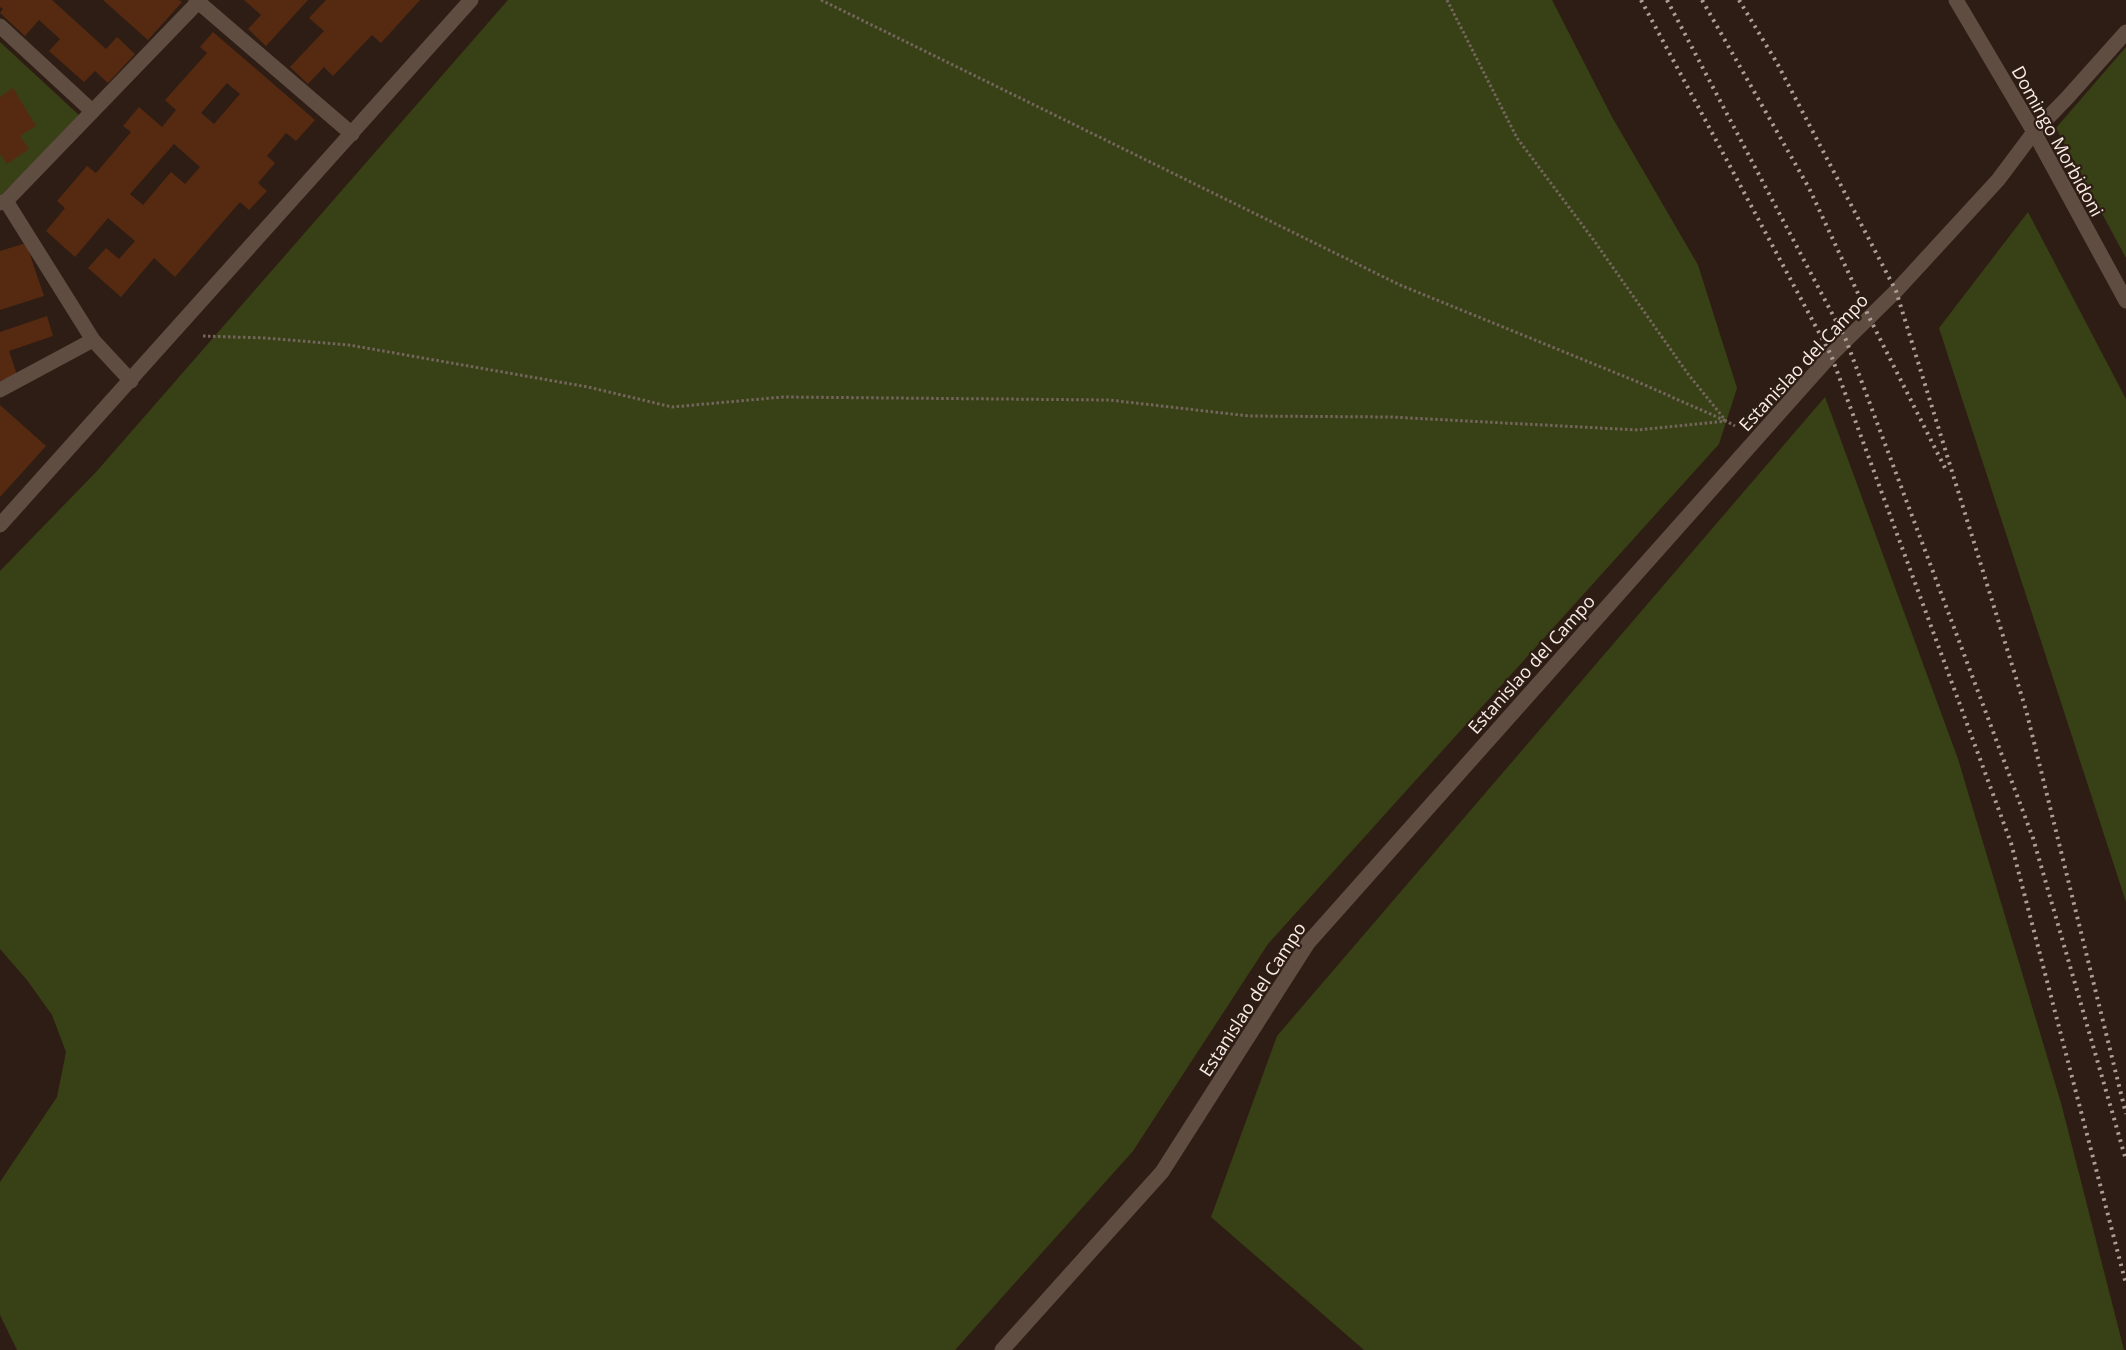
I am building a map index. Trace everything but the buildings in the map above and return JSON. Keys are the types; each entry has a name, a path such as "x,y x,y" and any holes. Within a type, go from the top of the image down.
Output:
{"street":[{"path":"0,525 131,382 471,0"},
{"name":"Domingo Morbidoni","path":"1956,0 2034,132 2126,301"},
{"path":"131,382 93,340 3,202 198,1 352,134"},
{"path":"0,26 92,111"},
{"name":"Estanislao del Campo","path":"1002,1350 1162,1172 1308,943 1831,355 1896,291 1991,187 2034,132 2126,32"},
{"path":"0,390 93,340"}],"path":[{"path":"821,0 1400,285 1638,382 1726,421 1757,438"},
{"path":"1447,0 1517,138 1595,242 1688,374 1726,421"},
{"path":"172,335 265,338 349,345 588,387 672,406 783,397 1109,400 1249,416 1391,417 1638,430 1726,421"}],"green space":[{"path":"508,0 1552,0 1612,117 1698,265 1737,388 1719,444 1268,944 1133,1151 955,1350 17,1350 0,1315 0,1182 57,1097 66,1052 52,1015 27,980 0,949 0,571 97,471"},
{"path":"0,42 80,116 0,196"},
{"path":"2126,47 2126,258 2056,128"},
{"path":"2028,212 2126,399 2126,902 1939,328"},
{"path":"1825,397 1958,759 2061,1103 2124,1350 1364,1350 1211,1217 1277,1036"}],"railway":[{"path":"1641,0 1831,355 2011,843 2126,1284"},
{"path":"1667,0 1846,340 2033,838 2126,1160"},
{"path":"1702,0 1809,188 1869,317 1946,470"},
{"path":"1739,0 1777,63 1896,291 2026,710 2126,1114"}]}
